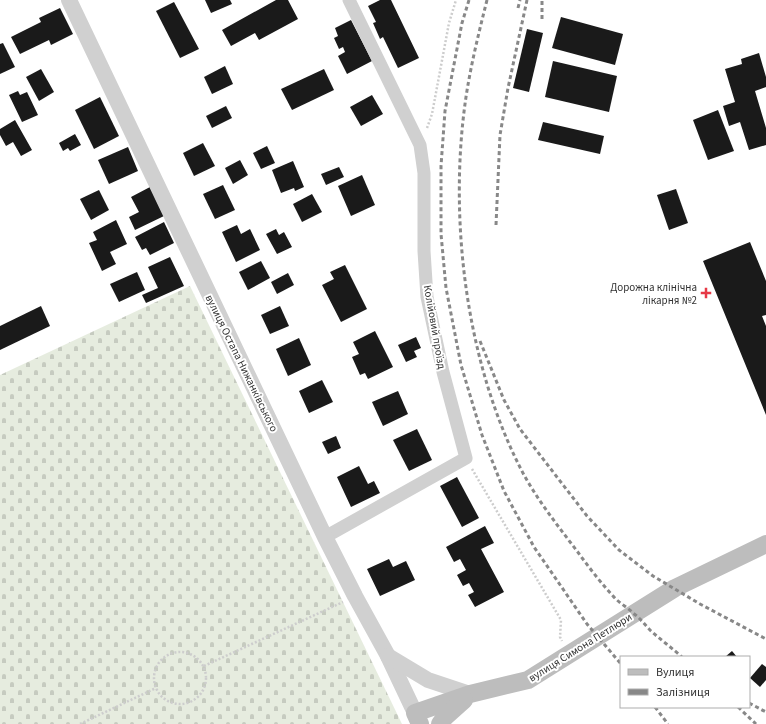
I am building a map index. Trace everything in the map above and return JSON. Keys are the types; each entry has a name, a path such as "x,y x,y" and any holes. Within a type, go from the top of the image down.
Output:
{"main road":[{"name":"вулиця Симона Петлюри","path":"418,718 470,694 528,680 675,588 766,544"},
{"path":"440,724 445,717 470,694"}],"street":[{"name":"вулиця Остапа Нижанківського","path":"69,0 325,537 388,656 418,718"},
{"name":"Колійовий проїзд","path":"349,0 420,145 424,173 424,251 427,297 443,372 466,458"},
{"path":"325,537 466,458"},
{"path":"388,656 428,680 470,694"}],"path":[{"path":"420,145 432,114 449,23 456,0"},
{"path":"466,458 561,620 560,637 570,655"},
{"path":"204,666 343,602"},
{"path":"182,652 195,656 204,666 207,680 202,692 192,702 178,704 165,699 156,688 154,675 159,662 169,654 182,652"},
{"path":"80,724 156,688"}],"green space":[{"path":"190,286 402,724 0,724 0,375"}],"building":[{"path":"205,0 230,0 232,4 211,13"},
{"path":"276,0 288,0 298,19 259,40 255,33 231,46 222,30"},
{"path":"380,0 391,0 419,58 398,68 383,37 380,39 373,23 376,22 368,6"},
{"path":"174,2 199,49 180,58 156,11"},
{"path":"60,8 73,34 51,45 49,40 20,54 11,37 41,22 39,18"},
{"path":"561,17 623,34 615,65 552,48"},
{"path":"351,20 372,61 347,74 338,56 345,52 343,47 339,49 334,38 338,36 335,28"},
{"path":"527,29 543,33 529,92 513,88"},
{"path":"3,43 15,67 0,74 0,44"},
{"path":"759,53 766,77 766,87 755,91 766,128 766,145 749,150 740,122 729,126 723,106 735,102 725,69 742,64 741,59"},
{"path":"553,61 617,76 609,112 545,97"},
{"path":"225,66 233,84 212,94 204,77"},
{"path":"41,69 54,92 39,101 26,77"},
{"path":"324,69 334,90 292,110 281,89"},
{"path":"18,91 20,95 27,92 38,115 22,122 9,95"},
{"path":"372,95 383,114 361,126 350,107"},
{"path":"100,97 119,136 94,149 75,110"},
{"path":"226,106 232,118 212,128 206,116"},
{"path":"718,110 734,151 708,160 693,120"},
{"path":"15,120 32,150 21,156 13,142 6,146 0,135 0,129"},
{"path":"543,122 604,136 600,154 538,140"},
{"path":"75,134 81,145 70,151 68,148 63,151 59,143"},
{"path":"203,143 215,166 194,176 183,153"},
{"path":"267,146 275,163 261,169 253,153"},
{"path":"128,147 138,171 109,184 98,160"},
{"path":"240,160 248,175 233,184 225,168"},
{"path":"293,161 304,187 295,191 294,188 281,193 272,170"},
{"path":"339,167 344,177 326,185 321,174"},
{"path":"362,175 375,205 351,216 338,186"},
{"path":"223,185 235,210 215,219 203,194"},
{"path":"150,187 164,216 135,230 129,217 139,212 131,197"},
{"path":"676,189 688,223 669,230 657,195"},
{"path":"99,190 109,210 91,220 80,199"},
{"path":"312,194 322,212 302,222 293,204"},
{"path":"116,220 127,244 110,252 116,264 102,271 89,243 97,240 93,232"},
{"path":"164,222 174,243 150,255 146,248 142,250 135,237"},
{"path":"237,225 241,234 250,229 260,250 236,262 222,232"},
{"path":"276,229 279,235 284,232 292,247 277,254 266,234"},
{"path":"750,242 766,281 766,315 762,316 766,326 766,415 703,261"},
{"path":"170,257 184,286 146,303 142,295 158,288 148,267"},
{"path":"261,261 270,278 248,290 239,272"},
{"path":"345,265 367,309 341,322 322,285 334,279 330,272"},
{"path":"137,272 145,290 119,302 110,284"},
{"path":"288,273 294,285 277,294 271,282"},
{"path":"41,306 50,326 0,350 0,326"},
{"path":"280,306 289,326 270,334 261,315"},
{"path":"375,331 393,367 368,379 365,373 360,375 352,357 359,354 353,342"},
{"path":"416,337 421,348 414,351 417,357 406,362 398,345"},
{"path":"299,338 311,365 288,376 276,349"},
{"path":"322,380 333,402 309,413 299,391"},
{"path":"398,391 408,414 383,426 372,402"},
{"path":"417,429 432,460 409,471 393,440"},
{"path":"336,436 341,448 328,454 322,442"},
{"path":"359,466 368,484 374,481 380,493 351,507 337,477"},
{"path":"457,477 479,518 462,527 440,486"},
{"path":"485,526 494,543 481,549 504,592 475,607 468,595 474,592 469,583 463,586 457,575 466,570 460,559 454,562 446,547"},
{"path":"389,559 393,567 406,561 415,580 380,596 367,569"},
{"path":"732,651 736,656 726,656"},
{"path":"762,664 766,667 766,680 760,687 750,678"}],"railway":[{"path":"469,0 462,23 445,111 441,166 441,234 446,288 461,365 482,435 504,491 534,547 587,624 620,663"},
{"path":"487,0 466,97 461,144 459,192 461,241 466,291 475,340 488,387 504,432 524,475 549,514 594,574 613,596 681,656"},
{"path":"518,8 520,0"},
{"path":"496,225 500,135 508,88 527,0"},
{"path":"542,0 542,19"},
{"path":"480,341 504,400 520,429 587,516 619,550 653,576 700,604 766,639"},
{"path":"750,704 766,712"},
{"path":"656,708 668,724"},
{"path":"739,708 756,724"}],"place":[{"name":"Дорожна клінічна лікарня №2","path":"706,293"}]}
